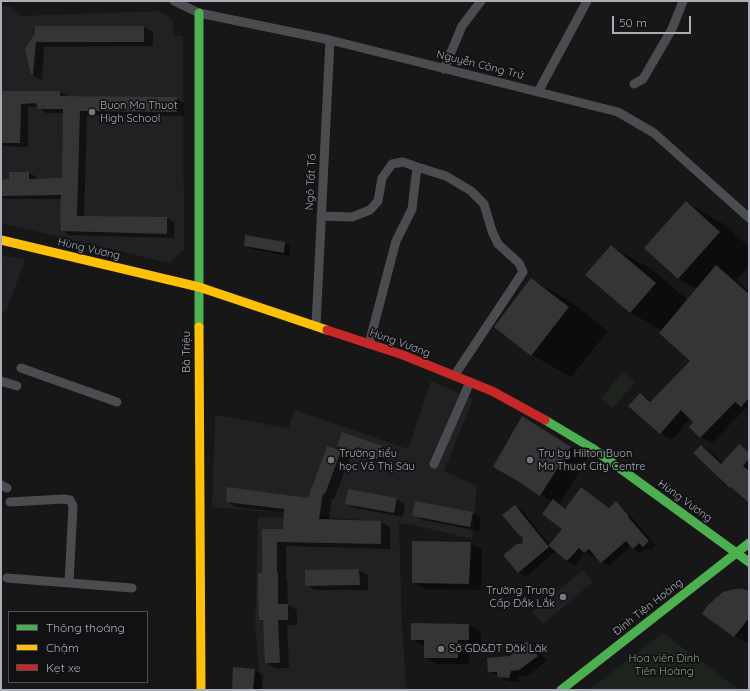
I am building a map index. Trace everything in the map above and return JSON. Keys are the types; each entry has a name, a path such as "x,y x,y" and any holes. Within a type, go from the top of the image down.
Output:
{"street":[{"name":"Nguyễn Công Trứ","path":"174,1 199,13 330,40 618,112 654,133 749,218"},
{"path":"444,69 462,26 481,1"},
{"path":"538,92 587,1"},
{"path":"634,84 643,79 647,73 672,29 683,1"},
{"name":"Bà Triệu","path":"199,13 201,690"},
{"name":"Ngô Tất Tố","path":"316,326 330,40"},
{"path":"321,216 352,217 370,210 378,201 382,178 392,164 403,162 446,176 471,191 484,204 492,231 498,244 519,263 523,272 454,376"},
{"path":"369,344 396,241 412,209 417,167"},
{"name":"Hùng Vương","path":"1,240 199,287 402,355 492,390 592,448 749,562"},
{"path":"20,368 117,402"},
{"path":"1,381 17,386"},
{"path":"434,464 470,382"},
{"path":"10,502 70,500 73,506 69,583"},
{"name":"Đinh Tiên Hoàng","path":"561,690 749,543"},
{"path":"7,578 132,588"}],"shaded area":[{"name":"Buon Ma Thuot High School","path":"9,6 20,16 158,11 167,15 173,22 173,35 183,36 184,250 169,263 1,223 1,7"},
{"path":"1,255 25,260 6,312 1,310"},
{"path":"431,381 473,399 444,471 477,486 472,539 409,524 399,524 406,690 261,690 255,625 258,517 386,522 212,507 215,415 288,428 295,410 408,449"},
{"name":"Trường Trung Cấp Đắk Lắk","path":"583,570 593,582 543,624 532,612"}],"green space":[{"path":"623,372 635,383 612,408 601,398"},
{"name":"Hoa viên Đinh Tiên Hoàng","path":"663,633 740,690 589,690"}],"building":[{"path":"35,26 144,26 144,42 36,42 33,75 31,75 25,49 35,34"},
{"path":"1,91 60,91 60,96 177,97 177,112 80,111 77,216 167,217 167,234 61,231 61,195 1,196 1,180 9,179 9,172 29,172 29,179 62,178 63,109 38,109 36,103 21,104 20,143 1,143"},
{"path":"686,201 720,232 678,279 644,248"},
{"path":"245,235 285,242 284,253 244,246"},
{"path":"611,245 656,283 630,313 585,275"},
{"path":"716,265 749,294 749,398 741,407 735,402 700,438 689,427 693,422 681,410 660,434 628,406 640,393 650,402 690,361 659,333"},
{"path":"531,278 569,307 531,356 494,327"},
{"name":"Tru by Hilton Buon Ma Thuot City Centre","path":"522,416 571,447 540,496 493,467"},
{"path":"342,432 382,446 377,460 337,446"},
{"path":"739,444 749,452 749,459 743,466 749,471 749,503 731,487 730,488 693,453 701,445 721,464"},
{"path":"327,446 341,451 325,494 323,493 319,519 381,521 381,544 277,542 278,604 288,604 288,620 278,620 280,663 265,663 263,620 259,620 258,597 258,573 262,573 262,529 283,529 284,509 226,502 227,487 308,498"},
{"path":"581,487 609,508 616,501 649,541 643,547 639,543 633,549 626,541 601,563 589,549 584,553 579,548 567,561 549,546 518,573 503,555 517,544 522,544 523,537 520,536 502,515 515,505 548,546 562,529 542,514 553,499 565,509"},
{"path":"348,489 397,498 394,513 345,504"},
{"path":"415,501 473,512 470,527 412,516"},
{"path":"412,541 471,542 469,584 412,583"},
{"path":"359,569 360,585 305,586 305,570"},
{"path":"734,589 749,591 749,618 734,637 702,614 708,605 723,592"},
{"name":"Sở GD&ĐT Đăk Lăk","path":"411,623 469,624 469,640 458,640 458,658 424,658 424,640 411,640"},
{"path":"527,641 538,656 519,670 511,671 509,678 497,677 497,672 488,672 487,658 510,656"},
{"path":"233,667 255,669 253,690 232,690"}],"traffic: fast":[{"path":"199,13 199,327"},
{"path":"545,420 592,448 749,562"},
{"path":"561,690 749,543"}],"traffic: slow":[{"path":"1,240 199,287 327,330"},
{"path":"199,327 201,690"}],"traffic: jam":[{"path":"327,330 403,355 492,391 545,420"}],"place":[{"name":"Buon Ma Thuot High School","path":"92,112"},
{"name":"Trường tiểu học Võ Thị Sáu","path":"331,460"},
{"name":"Tru by Hilton Buon Ma Thuot City Centre","path":"530,460"},
{"name":"Trường Trung Cấp Đắk Lắk","path":"563,597"},
{"name":"Sở GD&ĐT Đăk Lăk","path":"441,649"}]}
